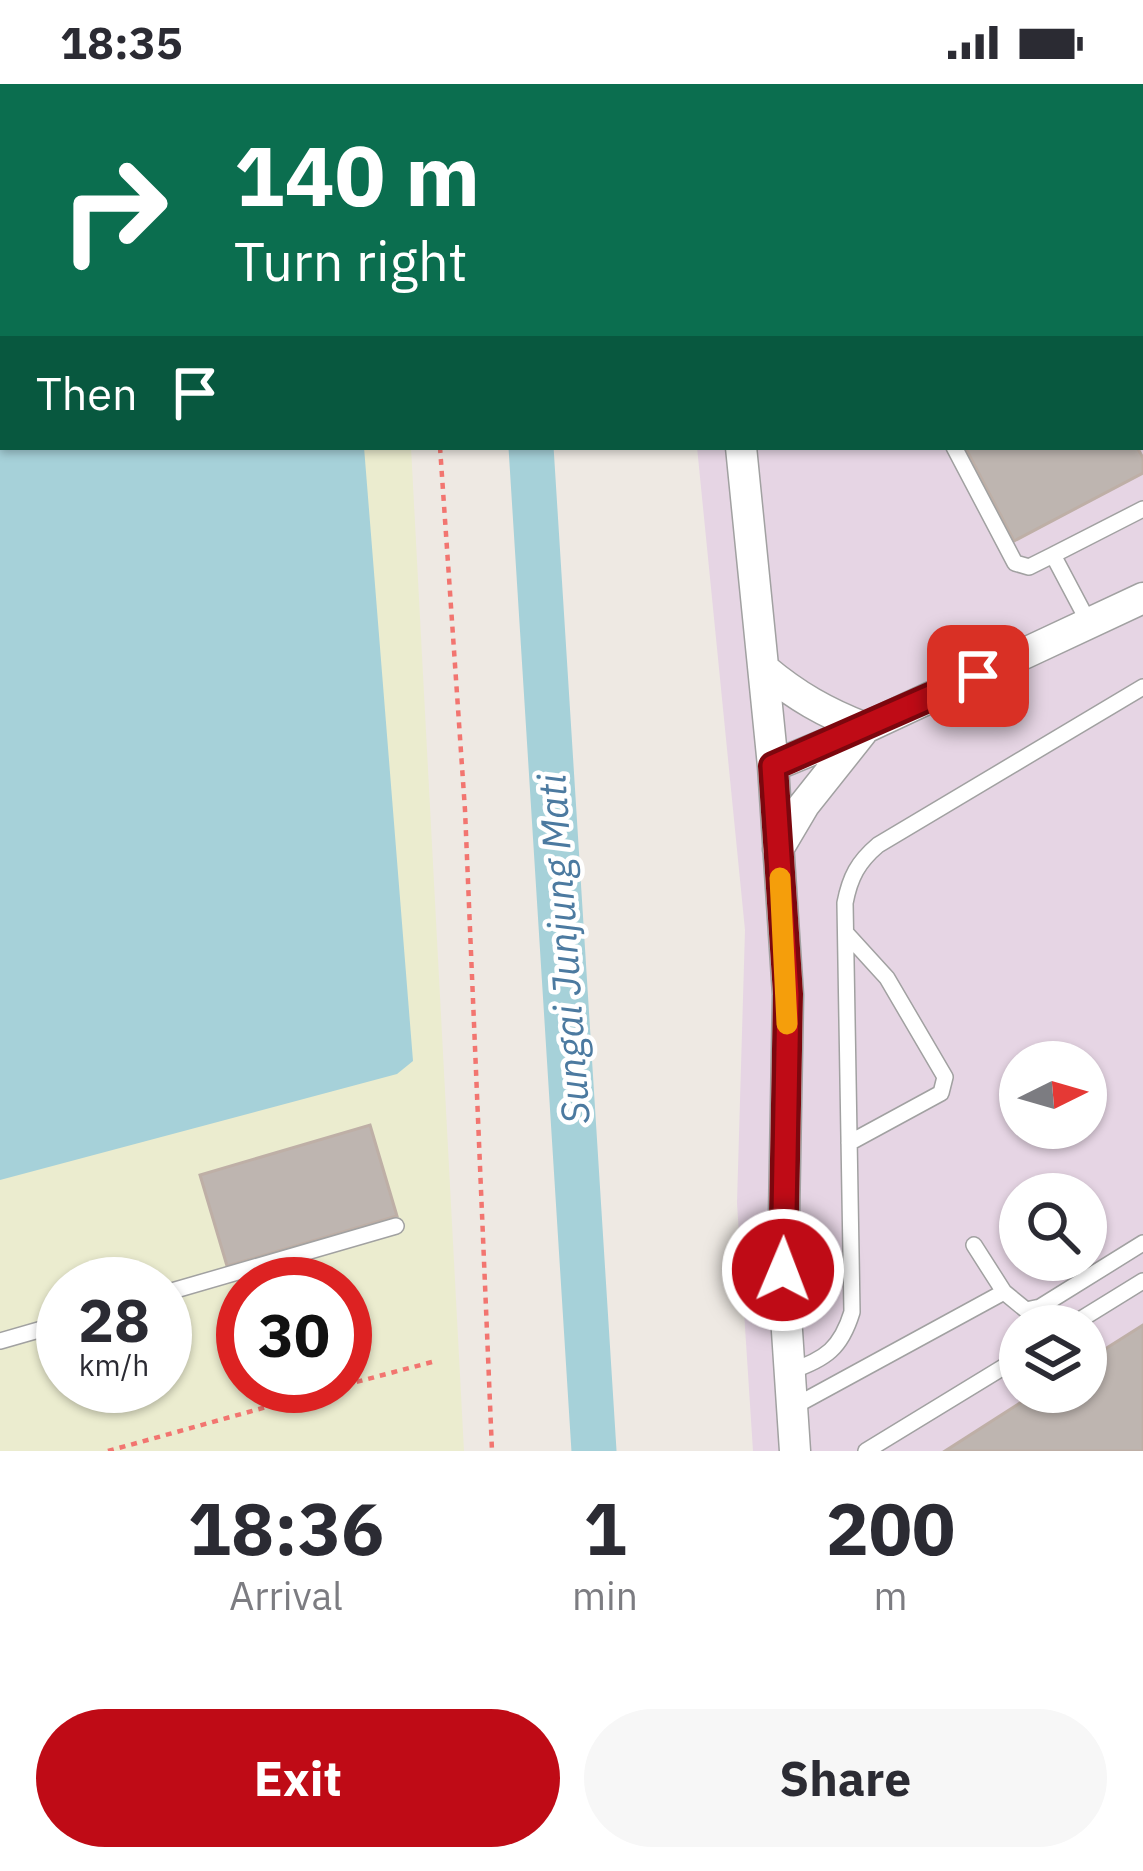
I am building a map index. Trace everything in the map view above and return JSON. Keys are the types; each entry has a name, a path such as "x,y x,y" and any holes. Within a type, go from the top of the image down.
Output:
{"street":[{"path":"741,450 773,766 788,994 783,1270 795,1451"},
{"path":"773,766 1090,625 1139,608"},
{"path":"764,669 828,714 866,728"},
{"path":"778,848 832,765 866,728"}],"lane":[{"path":"956,450 1016,563 1029,567 1143,509"},
{"path":"1054,555 1090,625"},
{"path":"791,1371 826,1359 844,1338 852,1312 849,880 860,860 878,845 1143,687"},
{"path":"846,933 887,978 946,1085 941,1093 849,1143"},
{"path":"192,1285 396,1226"},
{"path":"974,1245 1004,1292 1026,1310 1040,1307 1143,1244"},
{"path":"1104,1305 1143,1281"},
{"path":"793,1407 1004,1292"},
{"path":"0,1341 36,1331"},
{"path":"866,1451 999,1370"}],"path":[{"path":"440,450 465,810 492,1451"},
{"path":"372,1378 432,1362"},
{"path":"108,1451 246,1413"}],"shaded area":[{"path":"697,450 1143,450 1143,1451 753,1451 737,1203 745,930"}],"green space":[{"path":"0,450 411,450 464,1451 0,1451"}],"water":[{"path":"0,450 364,450 413,1061 397,1074 0,1180"}],"building":[{"path":"967,450 1139,450 1143,473 1014,541"},
{"path":"370,1125 397,1216 258,1257 224,1257 200,1175"},
{"path":"1143,1325 1143,1451 945,1451 1004,1413 1107,1413 1107,1348"}],"waterway":[{"name":"Sungai Junjung Mati","path":"531,450 594,1451"}],"slow traffic":[{"path":"780,878 787,1024"}],"route":[{"path":"783,1270 788,994 773,766 978,676"}]}
